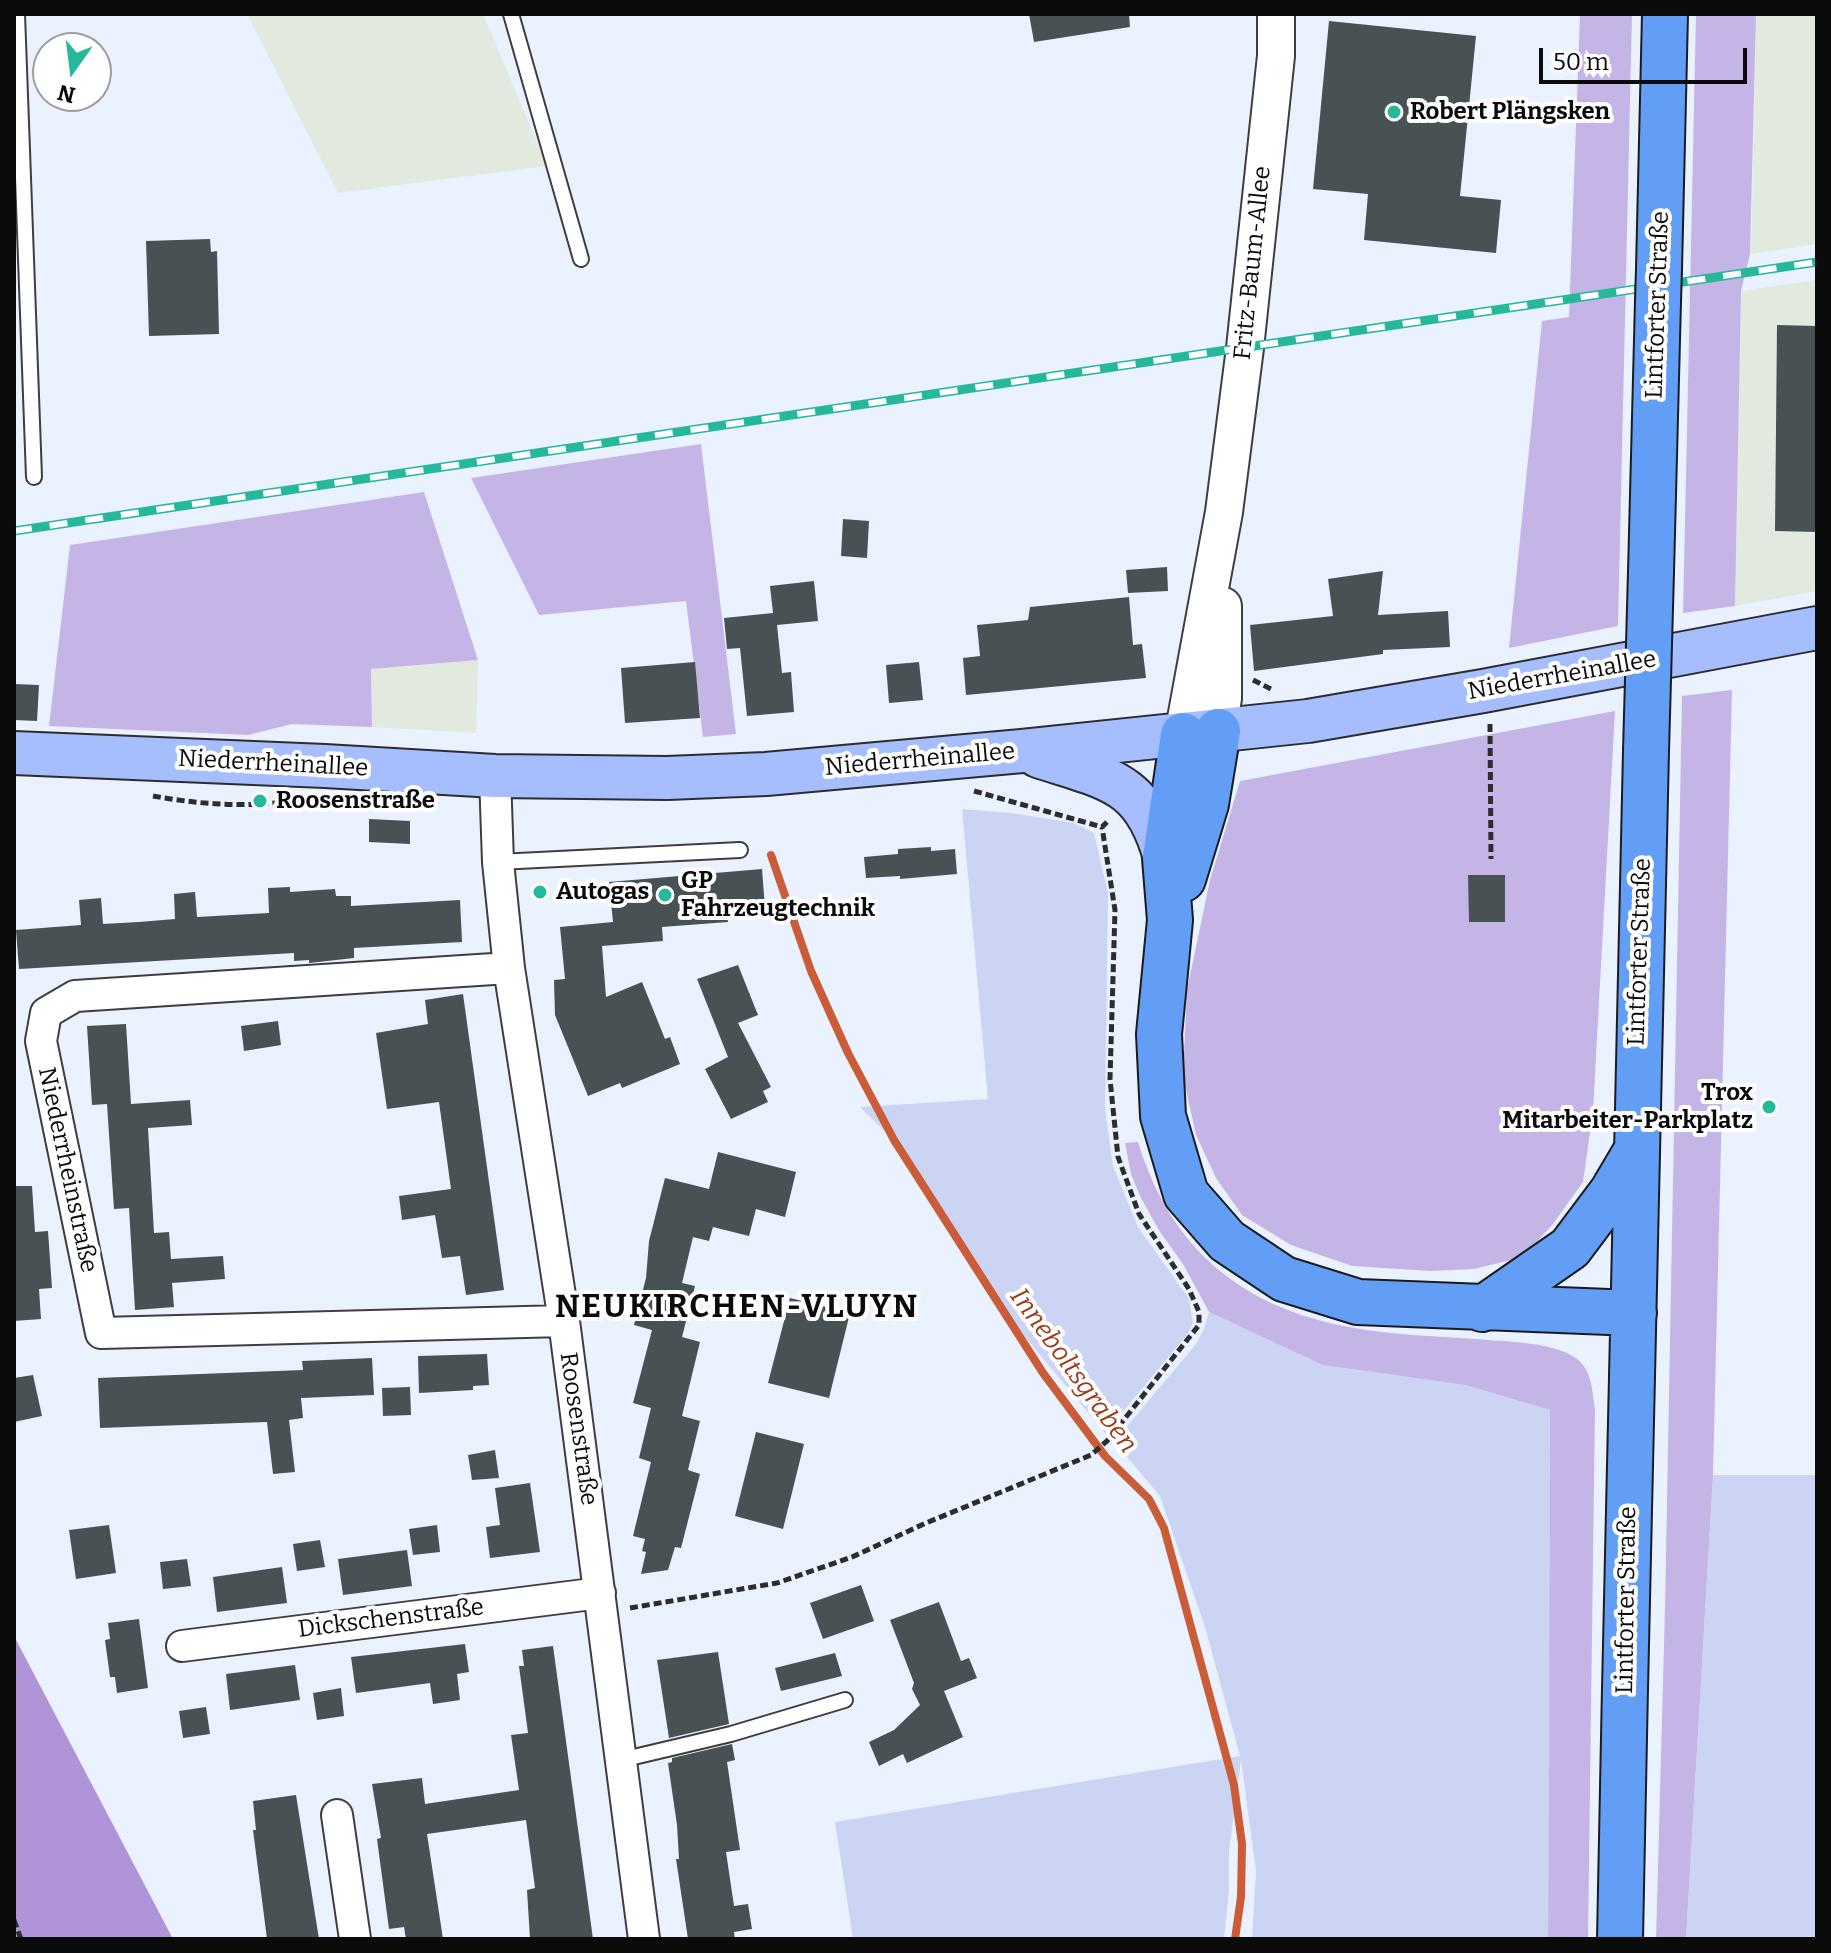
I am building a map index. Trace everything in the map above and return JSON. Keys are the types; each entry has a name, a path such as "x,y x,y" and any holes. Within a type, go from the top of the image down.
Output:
{"main road":[{"name":"Lintforter Straße","path":"1620,1939 1635,1153 1665,14"},
{"name":"Niederrheinallee","path":"14,753 495,776 667,778 766,774 1308,721 1817,628"},
{"path":"1165,858 1200,733"},
{"path":"1170,920 1206,804 1200,733"},
{"path":"1022,751 1107,779 1133,796 1148,811 1157,829 1165,858 1170,920 1159,1034 1163,1116 1186,1194 1227,1241 1284,1279 1358,1302 1634,1313"},
{"path":"1482,1309 1570,1248 1612,1192 1635,1153"}],"street":[{"name":"Fritz-Baum-Allee","path":"1200,733 1245,348 1274,72 1276,14"},
{"name":"Roosenstraße","path":"495,776 498,862 509,968 564,1321 644,1939"},
{"name":"Niederrheinstraße","path":"509,968 75,996 46,1013 41,1041 101,1333 564,1321"},
{"name":"Dickschenstraße","path":"182,1646 602,1602"},
{"path":"337,1815 355,1939"}],"lane":[{"path":"17,14 24,211 19,229 34,477"},
{"path":"511,14 581,259"},
{"path":"498,862 740,850"},
{"path":"621,1760 731,1734 845,1700"}],"path":[{"path":"1483,691 1490,724 1491,859"},
{"path":"602,1602 777,1583 852,1557 1091,1455 1107,1441"},
{"path":"14,1920 21,1939"}],"shaded area":[{"path":"247,14 483,14 547,166 338,193"},
{"path":"1580,14 1632,14 1618,626 1509,648 1542,321 1569,317"},
{"path":"1696,14 1756,14 1750,254 1741,291 1735,606 1683,613"},
{"path":"1756,14 1817,14 1817,244 1751,254"},
{"path":"1817,280 1817,591 1735,606 1741,291"},
{"path":"701,444 736,734 703,737 686,601 539,615 471,478"},
{"path":"424,492 478,660 371,669 372,727 292,724 248,735 49,726 70,545"},
{"path":"478,660 476,733 372,727 371,669"},
{"path":"1732,690 1713,1475 1686,1939 1656,1939 1682,696"},
{"path":"1615,711 1593,1111 1583,1182 1553,1224 1523,1257 1474,1269 1430,1271 1352,1266 1291,1245 1242,1215 1216,1178 1196,1135 1183,1076 1187,990 1210,880 1240,781"},
{"path":"962,809 1074,823 1094,833 1108,893 1105,1108 1113,1166 1138,1227 1189,1299 1193,1323 1186,1336 1105,1433 1007,1315 894,1140 860,1107 988,1099"},
{"path":"1138,1142 1169,1212 1190,1241 1215,1266 1243,1287 1275,1304 1310,1318 1365,1330 1542,1346 1567,1353 1586,1369 1595,1408 1588,1939 1548,1939 1550,1410 1465,1385 1323,1365 1209,1312 1141,1198 1131,1174 1125,1143"},
{"path":"1209,1312 1324,1365 1465,1385 1550,1410 1548,1939 1252,1939 1256,1871 1241,1760 1229,1851 1224,1939 853,1939 835,1822 1240,1756 1205,1627 1160,1496 1114,1442 1196,1344"},
{"path":"1713,1475 1817,1475 1817,1939 1686,1939"},
{"path":"14,1636 173,1939 14,1939"}],"building":[{"path":"1029,14 1129,14 1130,27 1034,42"},
{"name":"Robert Plängsken","path":"1329,21 1476,36 1460,196 1501,200 1496,253 1364,240 1368,194 1313,189"},
{"path":"210,239 211,252 217,251 219,334 149,336 146,241"},
{"path":"1777,325 1817,326 1817,532 1775,531"},
{"path":"843,519 869,521 867,558 841,556"},
{"path":"1167,567 1168,591 1128,593 1126,570"},
{"path":"1383,571 1378,615 1448,611 1450,647 1383,650 1383,654 1254,671 1250,625 1333,616 1328,579"},
{"path":"814,581 818,621 777,625 782,673 791,672 794,712 747,716 740,648 727,649 724,618 773,613 770,586"},
{"path":"1129,597 1133,645 1142,644 1146,678 966,695 963,658 980,656 977,625 1028,620 1030,607"},
{"path":"695,662 700,718 625,723 621,668"},
{"path":"919,662 923,700 889,703 886,665"},
{"path":"14,684 39,685 37,721 14,720"},
{"path":"369,819 410,821 410,844 369,842"},
{"path":"931,847 931,851 955,849 957,874 900,879 900,876 866,878 864,857 898,854 898,849"},
{"path":"762,869 765,908 727,912 728,922 662,927 663,941 602,946 606,997 642,982 665,1039 670,1037 680,1064 622,1088 620,1083 588,1096 555,1015 554,980 565,979 560,927 613,922 609,882"},
{"path":"1468,875 1505,875 1505,922 1469,922"},
{"path":"290,887 290,892 335,889 336,896 351,896 351,906 460,900 462,942 354,948 354,958 309,963 309,960 294,961 294,953 19,969 16,930 81,925 79,900 101,898 103,924 139,922 175,919 174,894 195,892 197,917 269,913 268,888"},
{"path":"738,965 758,1015 738,1023 771,1087 763,1091 768,1102 731,1119 705,1069 728,1057 697,979"},
{"path":"463,994 504,1290 466,1295 460,1256 442,1258 435,1215 402,1220 399,1196 451,1189 439,1102 387,1109 376,1033 428,1024 425,1000"},
{"path":"278,1021 281,1045 244,1051 241,1026"},
{"path":"126,1024 131,1104 190,1100 192,1125 148,1128 154,1233 169,1232 171,1259 223,1256 225,1279 172,1283 174,1307 135,1310 129,1208 114,1209 107,1104 92,1105 87,1026"},
{"path":"718,1152 796,1172 785,1217 756,1209 749,1236 713,1227 709,1241 693,1237 682,1283 695,1286 682,1337 700,1342 682,1416 700,1421 688,1470 700,1474 681,1548 675,1547 668,1570 641,1574 646,1552 642,1551 645,1539 633,1536 651,1462 639,1458 651,1408 633,1403 652,1330 634,1325 646,1278 649,1241 665,1178 709,1189"},
{"path":"14,1186 32,1186 35,1232 48,1231 52,1288 39,1289 41,1319 14,1321"},
{"path":"790,1298 850,1313 829,1398 768,1383"},
{"path":"487,1354 489,1385 473,1386 473,1390 419,1393 418,1356"},
{"path":"372,1358 374,1395 301,1398 303,1418 289,1420 295,1472 273,1474 267,1422 100,1428 98,1378 303,1370 302,1361"},
{"path":"33,1375 42,1416 14,1422 14,1378"},
{"path":"410,1387 411,1415 383,1416 382,1388"},
{"path":"756,1432 804,1444 783,1529 735,1516"},
{"path":"495,1450 499,1478 472,1480 468,1455"},
{"path":"530,1483 540,1552 490,1558 486,1527 500,1525 495,1488"},
{"path":"109,1525 116,1573 76,1579 69,1530"},
{"path":"437,1525 440,1552 413,1555 409,1529"},
{"path":"320,1540 325,1567 297,1571 293,1544"},
{"path":"407,1550 412,1586 343,1595 338,1559"},
{"path":"187,1559 191,1586 163,1589 160,1562"},
{"path":"282,1567 287,1603 217,1612 213,1577"},
{"path":"861,1585 874,1621 823,1639 810,1603"},
{"path":"939,1602 961,1661 969,1658 977,1678 944,1691 963,1737 907,1763 903,1754 879,1766 869,1742 894,1730 920,1705 890,1620"},
{"path":"139,1619 148,1688 117,1693 115,1677 110,1677 105,1640 110,1639 108,1623"},
{"path":"465,1644 469,1672 457,1674 460,1700 433,1704 430,1683 356,1693 351,1657"},
{"path":"553,1646 593,1939 530,1939 527,1890 535,1888 526,1820 427,1834 443,1939 406,1939 404,1927 389,1929 377,1839 381,1838 372,1784 422,1778 425,1804 519,1790 511,1735 528,1733 519,1666 524,1666 522,1650"},
{"path":"718,1652 729,1724 669,1738 657,1660"},
{"path":"835,1653 842,1676 781,1691 775,1668"},
{"path":"295,1665 300,1700 230,1710 226,1674"},
{"path":"341,1688 344,1716 317,1720 313,1693"},
{"path":"206,1707 210,1734 183,1738 179,1711"},
{"path":"732,1744 735,1760 727,1762 740,1850 726,1852 734,1906 748,1904 752,1929 734,1932 735,1939 688,1939 676,1859 679,1859 677,1825 668,1763 672,1762 672,1758"},
{"path":"296,1795 319,1939 267,1939 253,1830 256,1830 253,1801"}],"waterway":[{"name":"Inneboltsgraben","path":"771,855 811,971 848,1053 894,1140 1043,1373 1105,1456 1149,1499 1164,1528 1234,1785 1242,1844 1241,1897 1235,1939"}],"railway":[{"path":"14,531 1817,262"}],"place":[{"name":"Robert Plängsken","path":"1394,112"},
{"name":"Roosenstraße","path":"260,801"},
{"name":"Autogas","path":"540,892"},
{"name":"GP Fahrzeugtechnik","path":"665,895"},
{"name":"Trox Mitarbeiter-Parkplatz","path":"1769,1107"}],"district":[{"name":"NEUKIRCHEN-VLUYN","path":"737,1308"}]}
